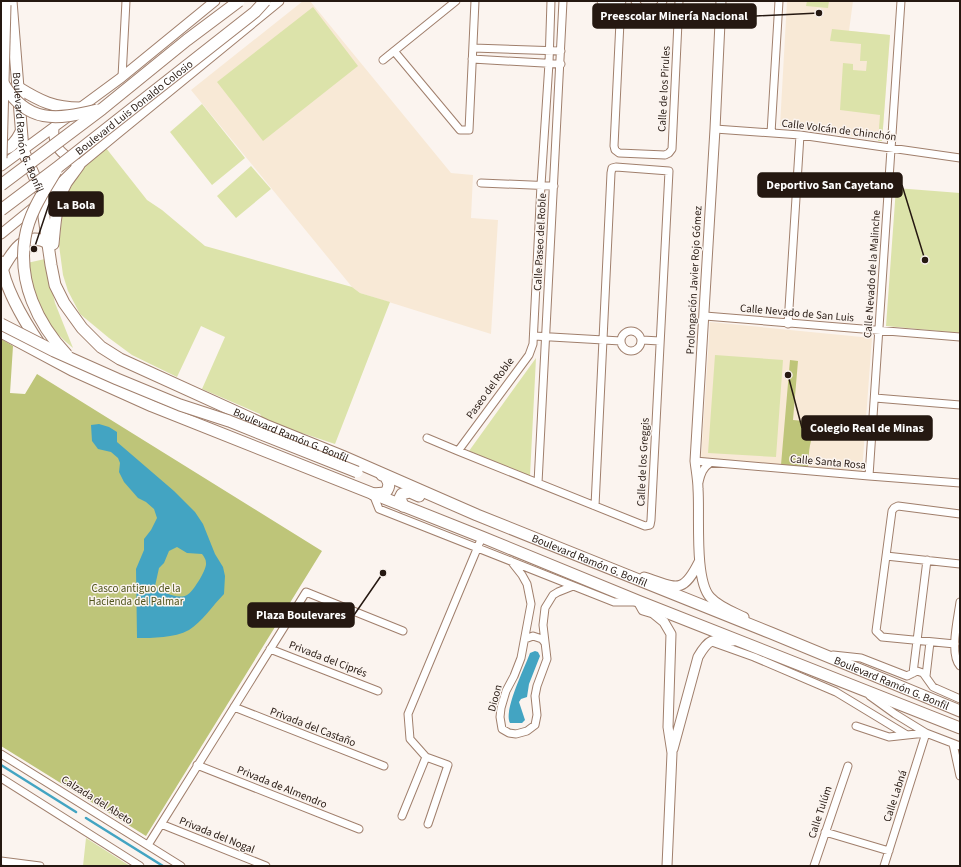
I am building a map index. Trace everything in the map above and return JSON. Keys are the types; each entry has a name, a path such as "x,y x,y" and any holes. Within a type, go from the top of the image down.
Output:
{"main road":[{"name":"Boulevard Luis Donaldo Colosio","path":"1,185 239,1"},
{"name":"Boulevard Luis Donaldo Colosio","path":"1,210 255,12 265,1"},
{"path":"1,158 7,2"},
{"name":"Boulevard Ramón G. Bonfil","path":"7,2 19,88 23,150 44,199 44,217 55,285 64,303 82,328 101,347 120,359 265,425 342,456 476,515 771,633 960,711"},
{"path":"1,79 14,99 23,108 41,116 63,117 102,108"},
{"path":"19,88 46,103 65,108 80,108"},
{"path":"1,149 4,150 11,146 21,132"},
{"path":"55,285 53,246 56,219 61,196 66,183 79,165"},
{"path":"58,167 39,201 25,237 24,267 27,286 36,311 44,327 53,340 67,355 84,367 191,421"},
{"path":"2,266 20,245 29,239 42,239 48,243"},
{"name":"Boulevard Ramón G. Bonfil","path":"2,266 16,303 32,333 50,358 72,370 145,403 403,506 480,542 638,601 960,728"},
{"path":"1,324 54,351 180,405 228,421 357,472 385,476 389,482 388,489 385,493 373,494"},
{"path":"1,332 50,358"},
{"path":"403,506 400,498 402,494 410,492 455,510 476,515"}],"street":[{"path":"122,77 126,1"},
{"path":"1,166 122,77 215,1"},
{"path":"1,234 44,199 79,165 280,1"},
{"path":"383,60 456,1"},
{"path":"394,51 460,130 469,130 475,1"},
{"name":"Calle Paseo del Roble","path":"534,336 540,185 549,64 551,1"},
{"name":"Calle Paseo del Roble","path":"538,483 561,64 563,1"},
{"path":"601,1 622,1"},
{"name":"Calle de los Pirules","path":"622,1 615,150 627,153 665,154 669,153 672,149 679,1"},
{"path":"635,1 640,9 649,11 657,9 663,1"},
{"name":"Prolongación Javier Rojo Gómez","path":"721,1 705,316 695,461 698,486 700,560 704,585 709,596 718,605 753,621 771,633"},
{"path":"772,133 779,1"},
{"name":"Calle Nevado de la Malinche","path":"869,476 901,1"},
{"path":"473,48 561,51"},
{"path":"515,50 515,61"},
{"path":"472,59 561,64"},
{"path":"54,128 55,141 58,149 79,165"},
{"name":"Calle Volcán de Chinchón","path":"715,129 800,135 960,158"},
{"path":"788,324 800,135"},
{"name":"Calle de los Greggis","path":"538,483 644,526 650,525 669,171 616,167 612,168 604,340"},
{"path":"481,183 554,186"},
{"name":"Calle Nevado de San Luis","path":"705,316 960,337"},
{"path":"630,330 633,330 639,334 642,340 640,347 631,351 624,348 621,341 624,333 630,330"},
{"path":"534,336 621,341"},
{"name":"Paseo del Roble","path":"458,451 529,355 532,350 534,336"},
{"path":"595,506 604,340"},
{"path":"642,340 660,341"},
{"path":"875,398 960,405"},
{"path":"427,438 538,483"},
{"name":"Calle Santa Rosa","path":"695,461 960,483"},
{"path":"698,486 701,473 705,466 710,462"},
{"name":"Boulevard Ramón G. Bonfil","path":"373,494 379,509 480,542 511,561 614,602 638,601"},
{"path":"955,644 882,637 876,631 892,510 898,506 960,514"},
{"path":"428,824 448,765 426,757 410,738 408,714 480,542"},
{"path":"886,556 960,564"},
{"path":"599,564 674,586 681,586 687,582 700,560"},
{"path":"912,674 927,560"},
{"name":"Dioon","path":"511,561 527,584 531,604 521,658 506,691 501,708 500,717 502,729 509,733 516,734 527,731 534,725 537,715 535,696 547,659 543,625 545,608"},
{"path":"531,604 545,608 553,596 558,592 573,586"},
{"path":"148,845 306,592 403,631"},
{"path":"638,601 643,610 653,613 664,622 671,634 668,727 672,752 667,866"},
{"path":"960,602 955,644 955,657 960,666"},
{"path":"525,639 533,636 542,639 545,643"},
{"path":"672,752 698,657 705,644 716,639 740,642"},
{"path":"711,641 754,657 836,692 907,735"},
{"path":"926,676 930,642"},
{"name":"Privada del Ciprés","path":"270,648 378,691"},
{"name":"Boulevard Ramón G. Bonfil","path":"824,655 861,658 907,676 917,671 923,673 933,687 960,699"},
{"path":"914,664 927,668"},
{"name":"Boulevard Ramón G. Bonfil","path":"860,689 895,714 926,733 956,745"},
{"name":"Privada del Castaño","path":"234,707 384,766"},
{"name":"Boulevard Ramón G. Bonfil","path":"856,726 889,737 926,733"},
{"name":"Calle Labná","path":"884,866 926,733"},
{"path":"956,745 960,776"},
{"name":"Calzada del Abeto","path":"1,754 181,866"},
{"path":"402,816 426,757"},
{"name":"Privada de Almendro","path":"197,765 359,829"},
{"name":"Calle Tulúm","path":"814,866 848,766"},
{"path":"1,778 140,866"},
{"name":"Privada del Nogal","path":"160,824 266,866"},
{"path":"826,832 889,852"},
{"path":"1,861 40,866"}],"shaded area":[{"path":"303,1 310,1 451,173 473,175 471,218 498,220 491,334 360,293 352,287 191,90"},
{"path":"787,1 853,1 849,31 890,35 882,141 780,126"},
{"path":"710,322 872,338 862,472 701,458"}],"green space":[{"path":"807,1 829,1 828,8 806,6"},
{"path":"313,7 358,66 263,141 217,82"},
{"path":"832,29 890,35 882,141 878,141 880,115 840,110 843,63 853,64 853,70 866,71 867,61 860,61 861,44 830,41"},
{"path":"202,104 245,158 212,185 170,132"},
{"path":"106,148 147,200 162,210 205,246 352,287 360,293 390,302 335,444 302,433 286,432 266,425 260,414 202,389 225,337 201,326 177,377 132,355 80,314 68,291 63,275 59,245 62,218 67,195 75,178 90,158"},
{"path":"251,166 271,189 236,218 217,196"},
{"path":"896,188 960,193 960,333 886,326"},
{"path":"45,259 55,303 73,348 44,319 33,297 27,263"},
{"name":"Casco antiguo de la Hacienda del Palmar","path":"1,339 13,346 10,393 25,394 37,374 322,551 146,836 1,746"},
{"path":"715,355 783,360 776,457 708,453"},
{"path":"536,358 530,476 469,451"},
{"path":"790,360 798,361 793,420 815,422 818,426 811,440 808,467 781,465"},
{"path":"86,838 130,866 83,866"}],"water":[{"path":"99,424 109,427 117,432 117,442 174,491 195,512 203,524 215,554 223,567 225,576 224,594 194,627 183,633 157,638 137,638 136,569 144,550 144,539 151,530 157,518 154,509 146,502 138,498 124,482 119,472 120,463 118,458 111,452 98,449 92,441 91,425","holes":["177,547 187,553 202,554 206,562 202,575 190,593 179,597 166,593 155,586 159,568 164,563 169,551"]},
{"path":"535,651 538,652 540,656 529,684 527,697 521,699 519,702 525,720 522,723 510,723 509,709 512,699 530,653"}],"waterway":[{"path":"1,765 76,812"},
{"path":"86,818 163,866"}],"place":[{"name":"Preescolar Minería Nacional","path":"819,13"},
{"name":"La Bola","path":"34,249"},
{"name":"Deportivo San Cayetano","path":"925,260"},
{"name":"Colegio Real de Minas","path":"788,375"},
{"name":"Plaza Boulevares","path":"383,573"}]}
